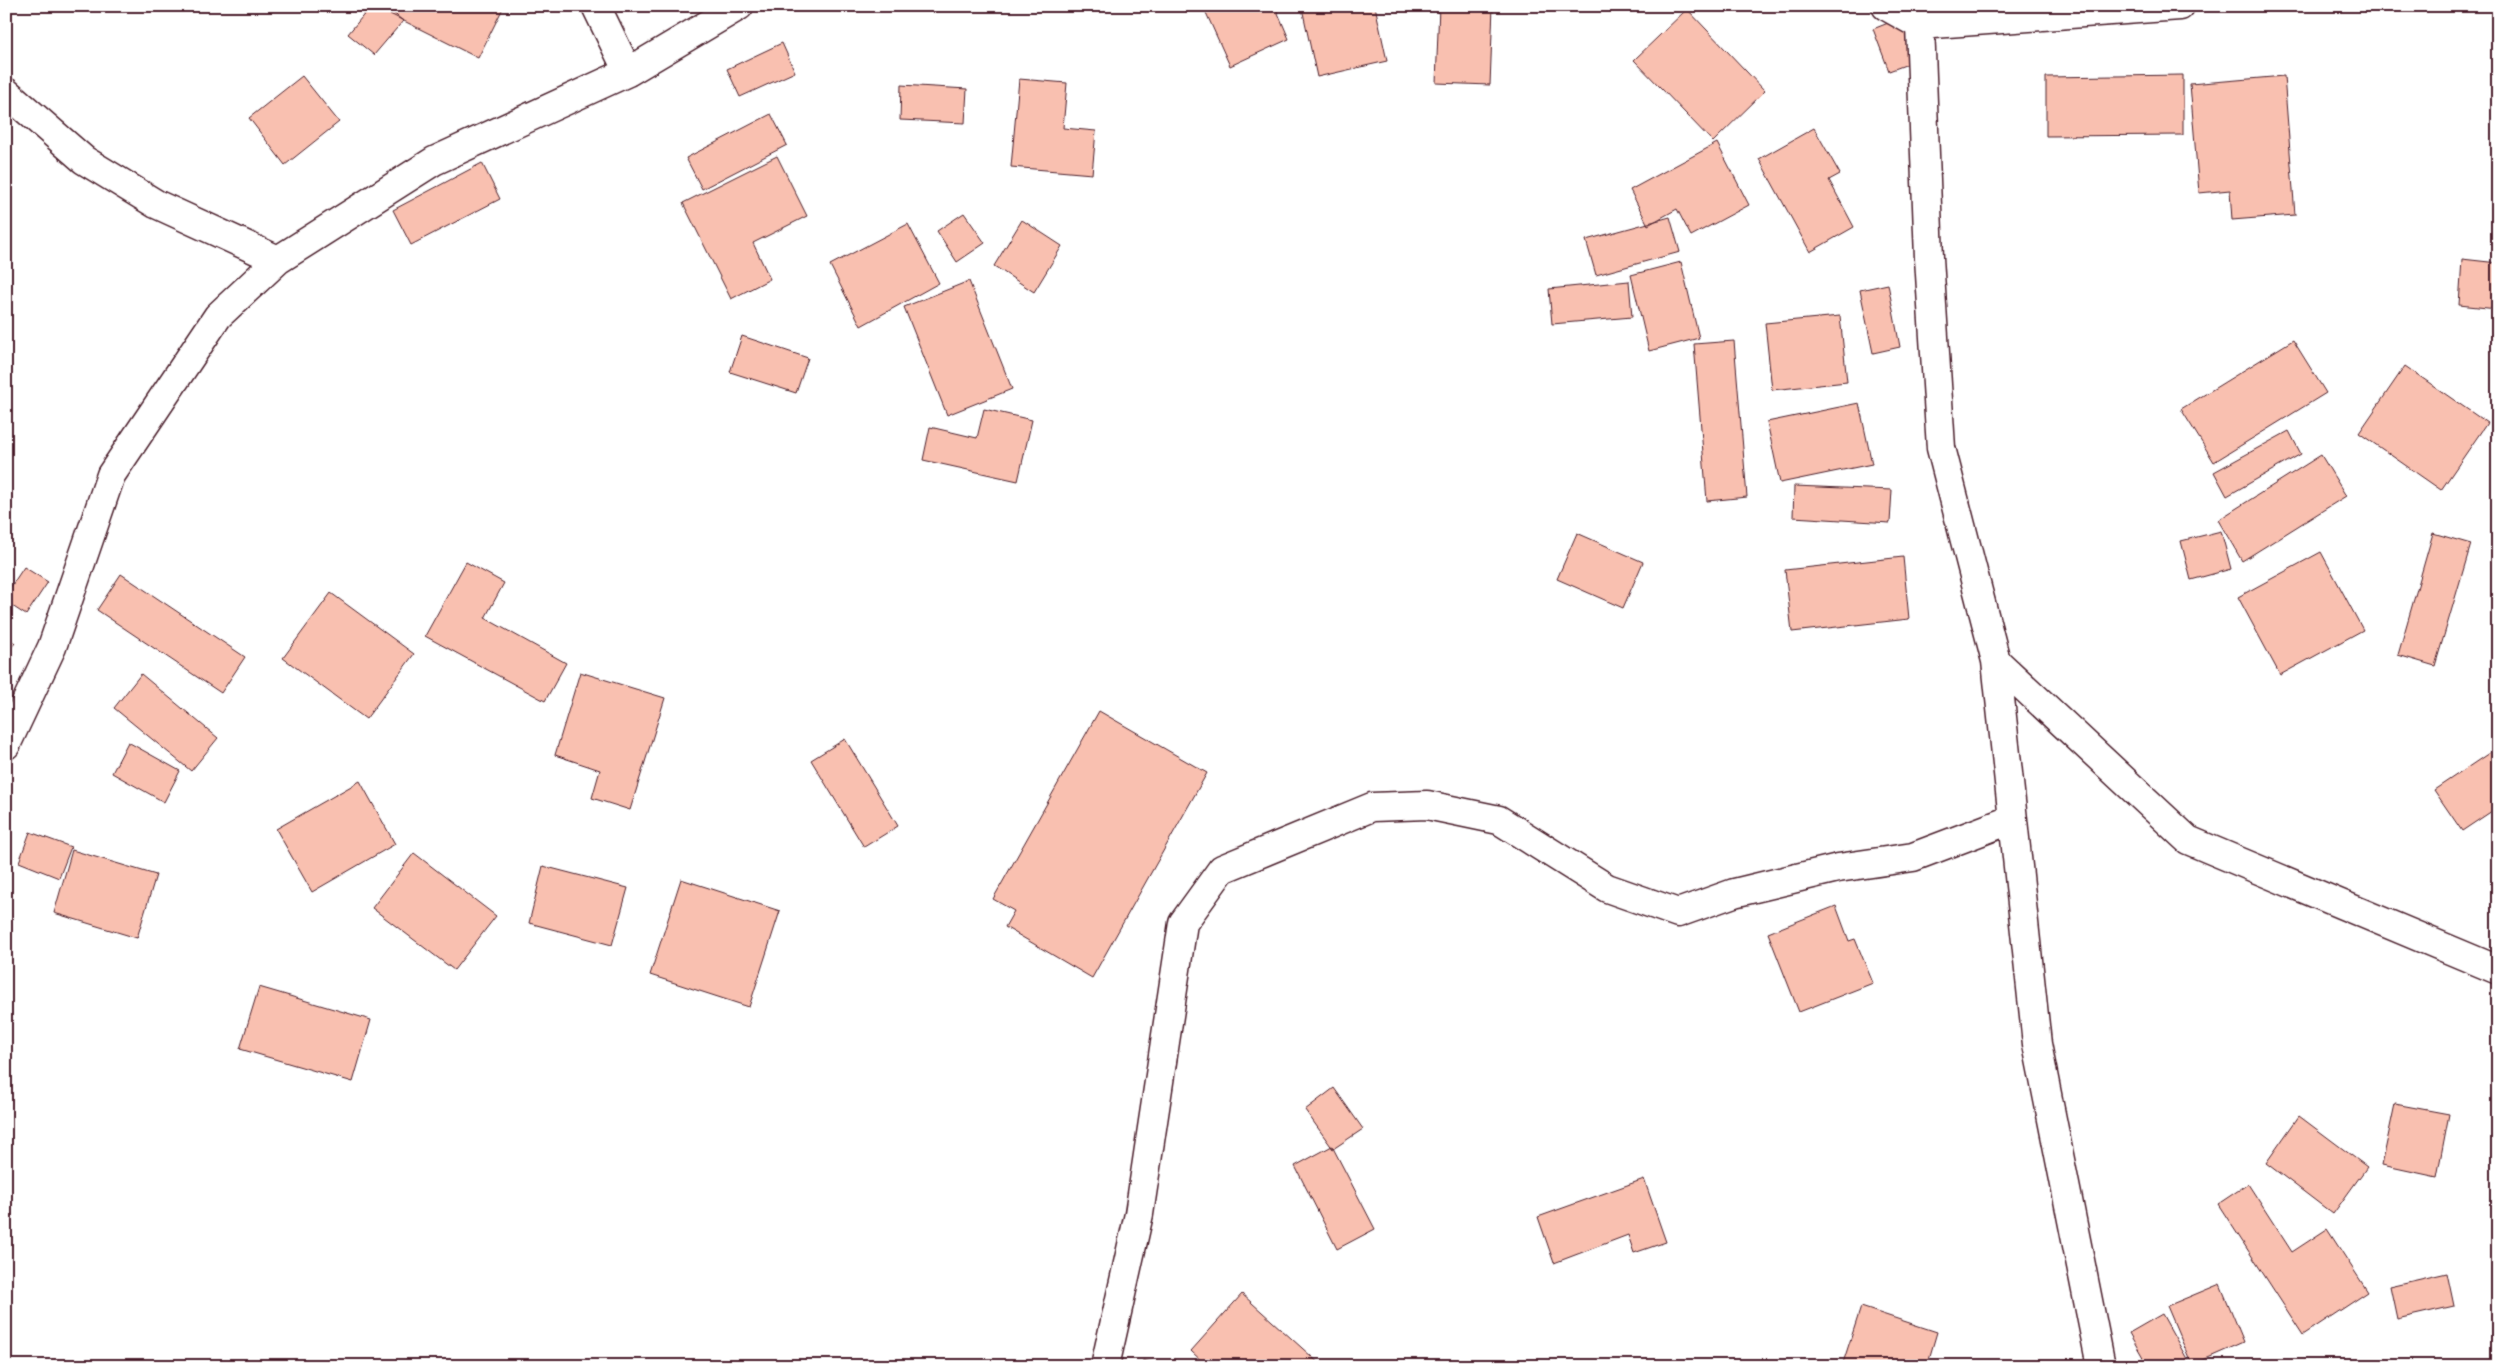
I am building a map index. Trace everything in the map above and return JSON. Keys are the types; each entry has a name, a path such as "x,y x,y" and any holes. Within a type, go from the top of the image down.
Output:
{"street":[{"path":"596,6 628,72"},
{"path":"6,744 52,647 111,475 218,316 278,260 434,161 628,72 739,6"},
{"path":"1886,6 1923,16 2180,6"},
{"path":"1923,16 1928,258 1941,448 1996,661 2036,1044 2101,1366"},
{"path":"6,92 92,165 156,204 278,260"},
{"path":"1996,661 2188,840 2498,970"},
{"path":"1106,1366 1139,1214 1183,923 1222,869 1372,807 1427,805 1499,820 1607,888 1678,913 1734,893 1838,868 1913,856 2013,819"}],"building":[{"path":"371,6 385,6 403,21 374,55 348,34"},
{"path":"394,6 504,6 478,58 390,14"},
{"path":"1203,6 1275,6 1289,39 1230,66"},
{"path":"1308,6 1375,6 1387,61 1317,77 1302,8"},
{"path":"1439,6 1493,6 1490,85 1436,83"},
{"path":"1687,9 1765,91 1713,142 1634,60"},
{"path":"1911,14 1927,57 1889,71 1873,29"},
{"path":"782,43 795,72 740,97 727,69"},
{"path":"2183,75 2183,135 2046,136 2046,77"},
{"path":"302,76 339,122 285,165 249,118"},
{"path":"2284,76 2295,215 2232,220 2230,190 2199,193 2190,84"},
{"path":"1019,79 1067,83 1063,128 1096,131 1092,174 1011,167"},
{"path":"901,85 967,89 965,123 900,120"},
{"path":"771,114 787,145 702,189 686,158"},
{"path":"1814,128 1840,174 1829,180 1854,227 1810,252 1759,159"},
{"path":"1717,143 1749,205 1691,236 1677,209 1648,225 1630,190"},
{"path":"777,156 807,216 753,243 770,279 731,299 683,203"},
{"path":"482,163 500,199 411,245 393,210"},
{"path":"964,213 985,243 957,262 937,231"},
{"path":"1670,217 1680,252 1596,275 1586,240"},
{"path":"1022,220 1062,246 1034,292 994,266"},
{"path":"908,224 939,283 861,326 830,265"},
{"path":"2462,259 2498,263 2497,309 2459,305"},
{"path":"1681,262 1699,338 1649,351 1631,275"},
{"path":"969,281 1012,389 947,415 904,307"},
{"path":"1629,281 1632,317 1552,324 1549,289"},
{"path":"1888,284 1900,347 1873,353 1860,290"},
{"path":"1840,316 1847,382 1772,390 1765,323"},
{"path":"742,336 808,358 796,393 730,372"},
{"path":"2293,340 2326,393 2214,462 2181,409"},
{"path":"1734,341 1747,497 1707,501 1694,344"},
{"path":"2405,366 2487,423 2441,490 2359,433"},
{"path":"1859,403 1872,464 1780,483 1767,422"},
{"path":"984,409 1032,420 1018,481 923,460 930,427 977,438"},
{"path":"2289,431 2301,454 2227,496 2214,472"},
{"path":"2321,455 2346,496 2242,561 2218,520"},
{"path":"1794,486 1892,490 1890,523 1793,517"},
{"path":"2221,531 2231,569 2191,580 2181,541"},
{"path":"1577,533 1643,562 1623,608 1557,579"},
{"path":"2433,533 2471,544 2435,666 2398,655"},
{"path":"2321,552 2363,630 2280,675 2238,597"},
{"path":"1903,557 1909,619 1792,632 1785,570"},
{"path":"466,562 504,583 485,618 566,663 545,701 425,636"},
{"path":"24,567 48,582 26,615 6,602 6,594"},
{"path":"121,574 245,657 221,693 97,610"},
{"path":"331,593 414,654 366,719 283,658"},
{"path":"6,635 15,643 6,654"},
{"path":"580,672 665,698 630,810 592,798 600,770 555,755"},
{"path":"141,674 218,738 191,771 114,708"},
{"path":"1099,711 1207,773 1092,978 1005,927 1014,911 993,899"},
{"path":"845,739 898,826 864,847 811,760"},
{"path":"128,742 180,771 164,802 112,773"},
{"path":"2498,747 2498,807 2462,831 2434,790"},
{"path":"360,781 395,844 312,892 276,829"},
{"path":"30,832 71,847 59,878 19,862"},
{"path":"72,850 156,875 137,938 54,913"},
{"path":"414,853 496,916 454,970 372,908"},
{"path":"543,866 628,888 612,945 529,923"},
{"path":"681,879 780,911 749,1007 650,975"},
{"path":"1836,906 1849,941 1855,939 1873,983 1799,1012 1768,933"},
{"path":"259,987 371,1020 353,1082 240,1049"},
{"path":"1334,1088 1363,1129 1333,1149 1305,1110"},
{"path":"2395,1104 2449,1114 2437,1177 2382,1165"},
{"path":"2299,1116 2367,1167 2333,1214 2266,1163"},
{"path":"1332,1146 1375,1229 1337,1249 1295,1166"},
{"path":"1644,1179 1666,1242 1634,1253 1628,1235 1554,1263 1538,1217"},
{"path":"2248,1184 2292,1252 2327,1229 2368,1292 2303,1335 2218,1204"},
{"path":"2447,1273 2454,1306 2397,1319 2390,1286"},
{"path":"2220,1284 2244,1342 2192,1365 2167,1306"},
{"path":"1242,1294 1322,1366 1207,1366 1191,1351"},
{"path":"1861,1307 1937,1332 1927,1366 1842,1366"},
{"path":"2162,1314 2191,1366 2148,1366 2129,1333"},
{"path":"1143,1360 1167,1366 1142,1366"}]}
